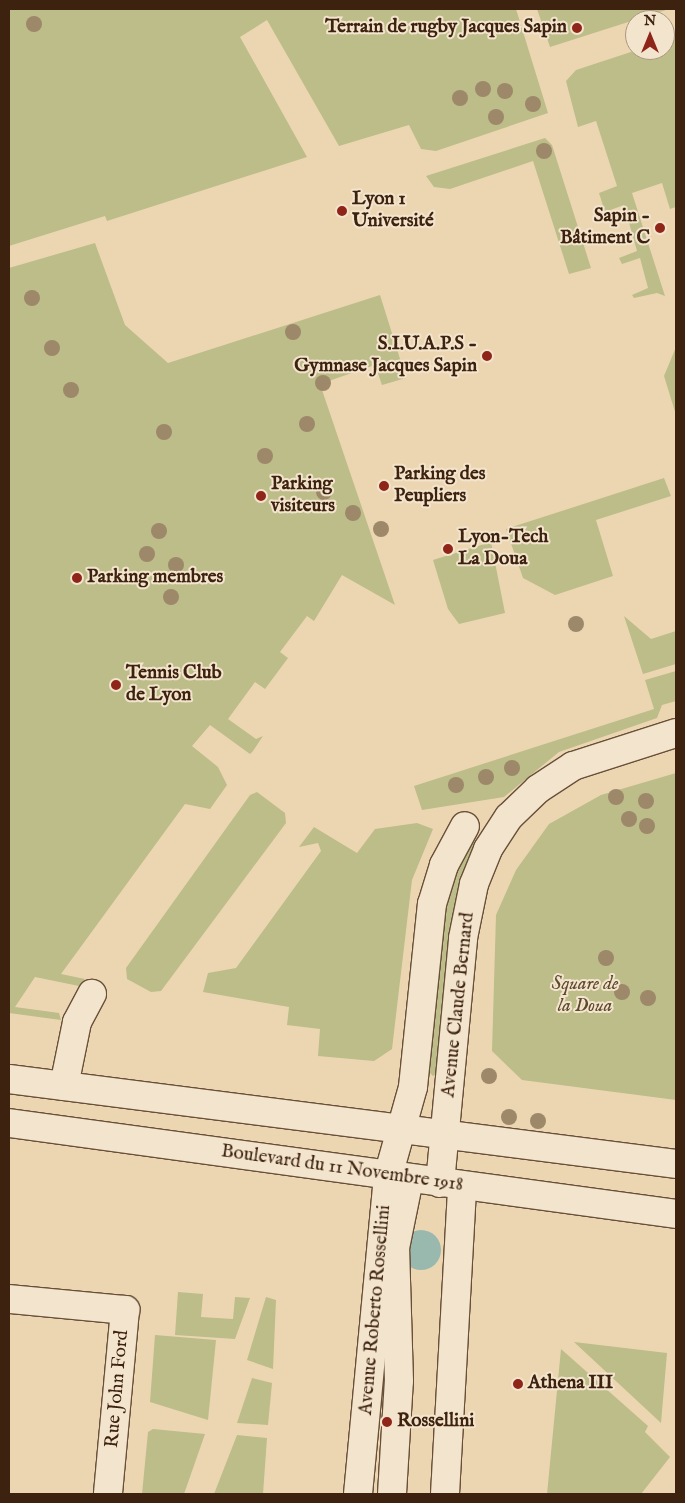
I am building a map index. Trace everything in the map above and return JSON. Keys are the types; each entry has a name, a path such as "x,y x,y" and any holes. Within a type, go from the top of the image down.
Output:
{"street":[{"name":"Avenue Claude Bernard","path":"451,1185 447,1133 462,938 474,884 488,849 510,817 538,789 573,766 676,733"},
{"name":"Avenue Roberto Rossellini","path":"358,1494 399,1177 400,1127 413,1087 432,904 444,865 465,826"},
{"path":"64,1086 76,1022 92,994"},
{"path":"9,1078 676,1164"},
{"name":"Boulevard du 11 Novembre 1918","path":"9,1123 451,1185 676,1214"},
{"path":"392,1494 400,1381 395,1248 399,1177"},
{"path":"445,1494 451,1185"},
{"name":"Rue John Ford","path":"9,1299 125,1310 108,1494"}],"green space":[{"path":"9,9 516,9 548,113 436,151 421,149 409,125 339,146 267,20 240,37 307,157 107,221 105,216 9,246"},
{"name":"Terrain de rugby Jacques Sapin","path":"537,9 669,9 625,10 625,23 550,47"},
{"path":"675,37 676,207 670,209 662,183 632,193 665,296 657,293 634,298 632,295 648,288 640,258 622,264 619,258 637,251 624,205 605,212 599,193 617,186 596,121 578,127 566,81 576,70 625,54 625,60 675,60"},
{"path":"545,138 552,145 591,268 569,274 533,161 450,189 434,187 426,176"},
{"path":"95,243 125,325 168,363 380,295 406,378 382,385 375,365 320,384 395,605 342,575 314,621 307,616 280,652 288,658 265,689 255,682 228,719 256,739 263,736 253,751 250,754 210,725 192,746 218,767 227,785 210,809 185,804 61,974 85,979 79,986 35,977 15,1007 59,1013 61,1020 9,1013 9,268"},
{"path":"676,347 676,415 664,376"},
{"path":"664,478 671,496 596,520 613,576 555,595 523,578 506,529"},
{"path":"491,542 505,613 459,624 448,609 433,560"},
{"path":"624,616 651,639 676,631 676,664 643,674"},
{"path":"676,671 676,701 662,705 657,718 559,752 504,797 422,810 414,786 654,709 645,680"},
{"name":"Square de la Doua","path":"676,773 676,1100 522,1080 492,1051 496,915 516,870 549,824 601,795"},
{"path":"257,792 285,813 286,823 161,991 151,992 127,979 126,968 250,795"},
{"path":"417,823 433,829 412,880 392,1049 374,1061 318,1056 320,1029 287,1025 289,1007 203,992 208,973 236,968 321,851 318,843 299,847 314,827 357,853 375,829"},
{"path":"468,841 476,843 456,898 438,1074 433,1076 429,1072 441,913 447,887"},
{"path":"178,1292 203,1294 201,1317 233,1319 235,1297 250,1298 235,1339 175,1335"},
{"path":"266,1297 276,1300 273,1369 247,1360"},
{"path":"155,1335 216,1340 208,1420 150,1402"},
{"path":"574,1342 667,1353 661,1423"},
{"path":"561,1349 648,1426 645,1432 670,1457 641,1494 547,1494"},
{"path":"252,1378 272,1383 268,1425 237,1423"},
{"path":"153,1429 205,1434 184,1494 142,1494 148,1432"},
{"path":"237,1435 267,1438 263,1494 214,1494"}],"water":[{"path":"425,1230 432,1233 438,1239 441,1250 440,1258 432,1267 425,1270 417,1270 410,1267 402,1258 401,1246 404,1239 413,1231"}],"place":[{"name":"Terrain de rugby Jacques Sapin","path":"577,28"},
{"name":"Lyon 1 Université","path":"342,211"},
{"name":"Sapin - Bâtiment C","path":"660,228"},
{"name":"S.I.U.A.P.S - Gymnase Jacques Sapin","path":"487,356"},
{"name":"Parking des Peupliers","path":"384,486"},
{"name":"Parking visiteurs","path":"261,496"},
{"name":"Lyon-Tech La Doua","path":"448,549"},
{"name":"Parking membres","path":"77,578"},
{"name":"Tennis Club de Lyon","path":"116,685"},
{"name":"Athena III","path":"518,1384"},
{"name":"Rossellini","path":"387,1422"}]}
